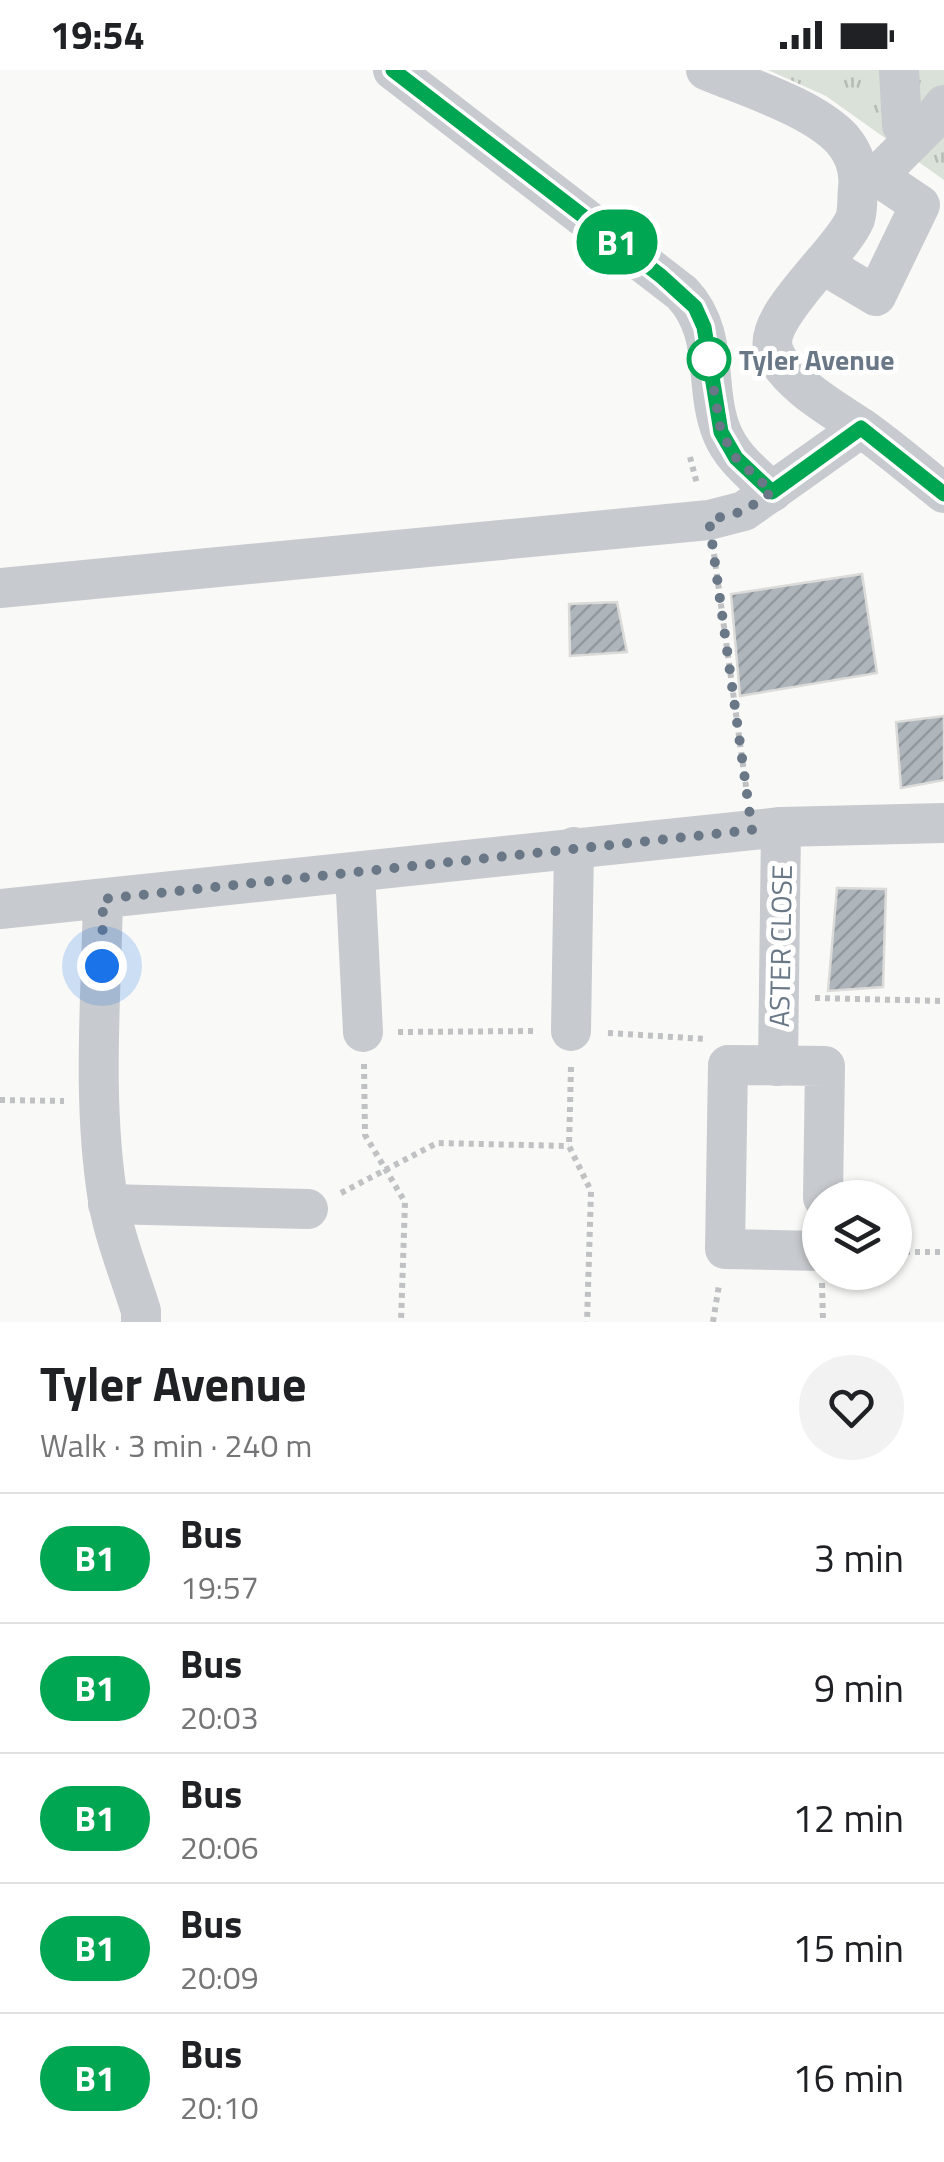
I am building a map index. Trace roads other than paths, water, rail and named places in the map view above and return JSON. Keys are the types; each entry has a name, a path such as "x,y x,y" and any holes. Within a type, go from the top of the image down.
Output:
{"street":[{"path":"393,70 695,307 704,327 721,432 736,458 772,492"},
{"path":"706,70 804,113 842,140 868,174 920,205 876,296 824,264"},
{"path":"899,70 902,125 913,140"},
{"path":"944,104 913,140 868,174 855,218 824,264 782,314 772,334 772,350 785,369 826,406 861,428 944,494"},
{"path":"0,588 709,520 744,511 861,428"},
{"path":"0,908 767,829 944,823"},
{"name":"ASTER CLOSE","path":"767,829 779,997 778,1066"},
{"path":"572,1030 574,847"},
{"path":"355,872 363,1032"},
{"path":"103,899 98,1102 108,1204 141,1322"},
{"name":"ASTER CLOSE","path":"802,1251 726,1249 728,1065 825,1066 823,1180"},
{"path":"108,1204 308,1209"}],"place":[{"name":"Tyler Avenue","path":"709,359"}]}
